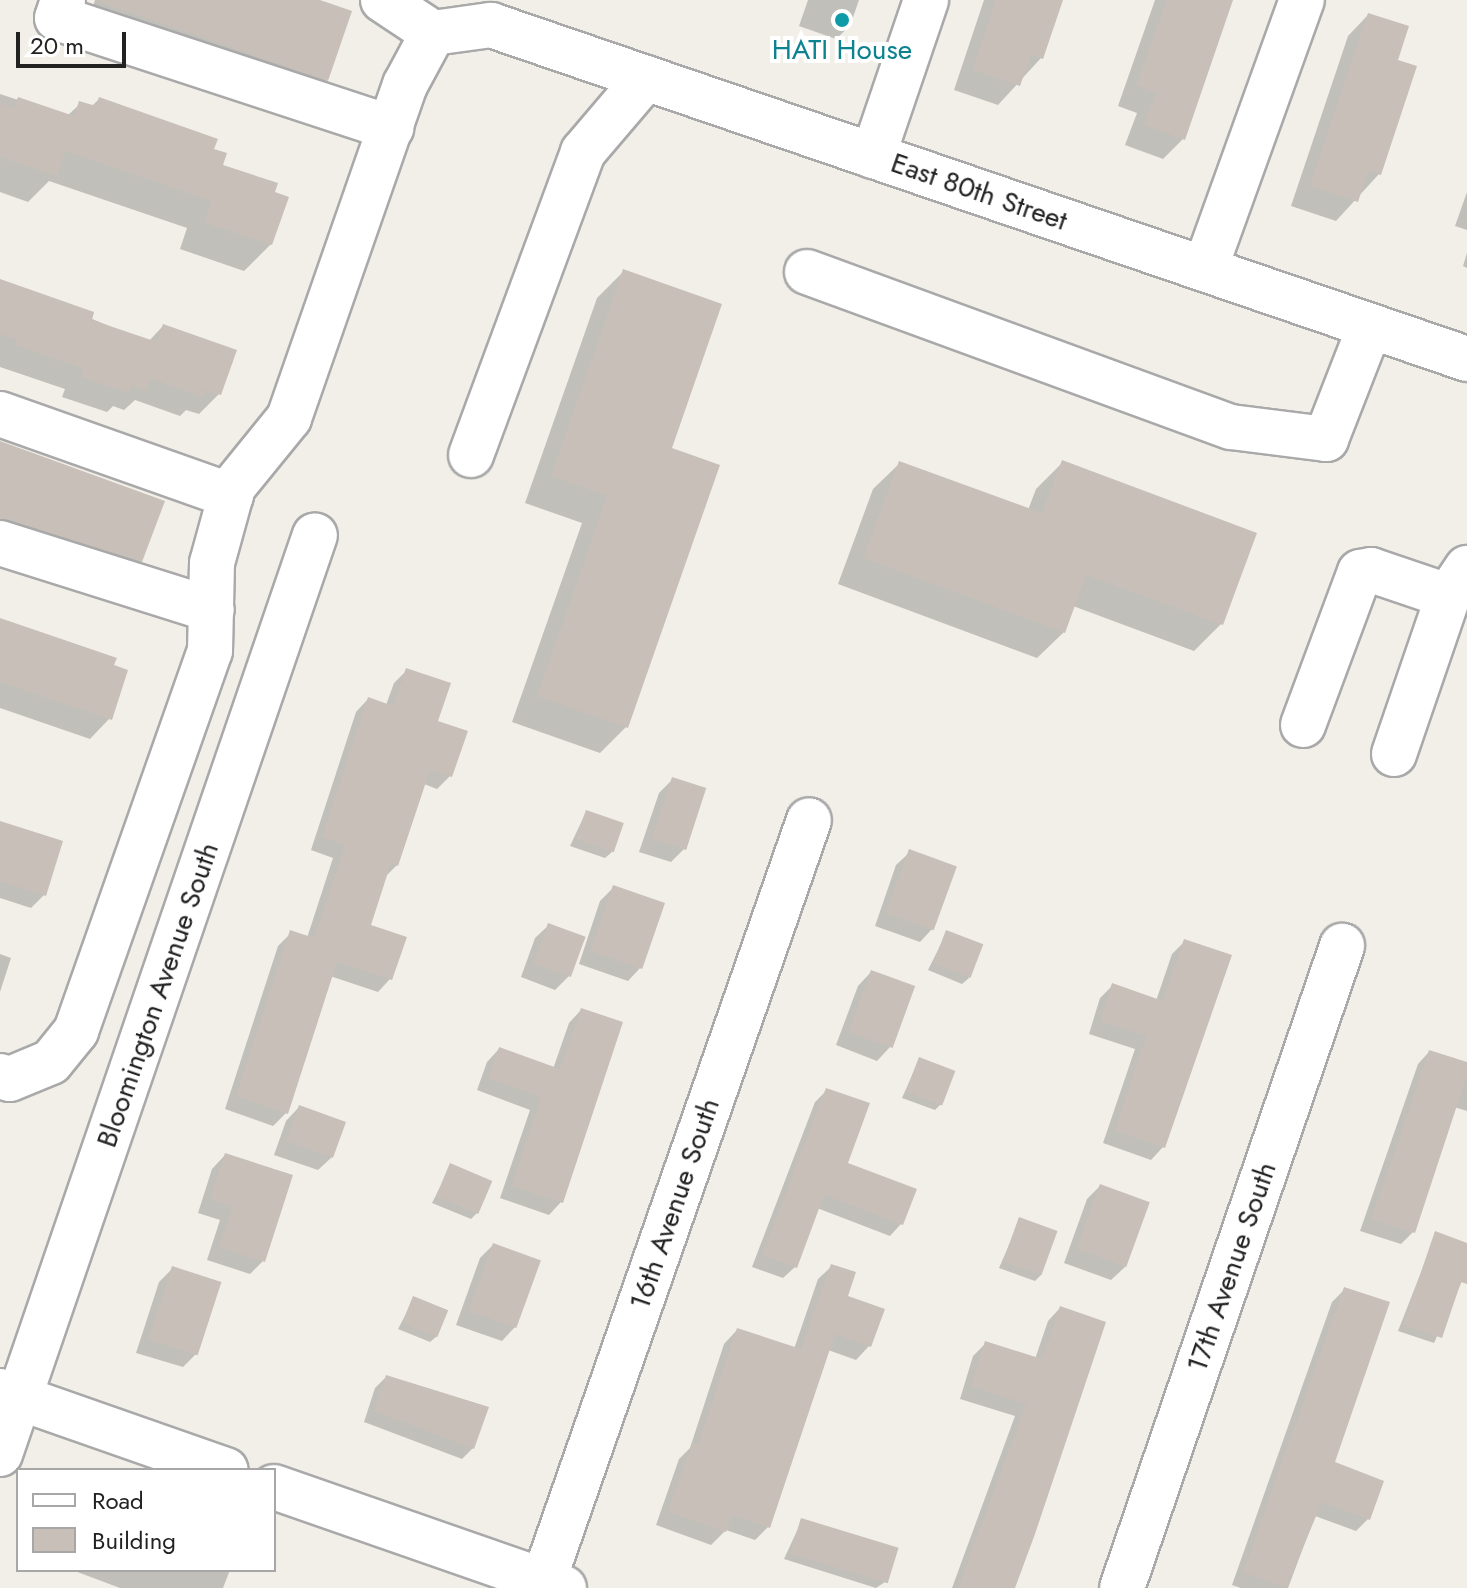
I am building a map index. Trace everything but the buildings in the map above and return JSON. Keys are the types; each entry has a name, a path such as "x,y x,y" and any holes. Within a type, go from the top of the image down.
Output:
{"street":[{"path":"63,0 57,18 391,128"},
{"path":"383,0 433,33"},
{"path":"873,156 926,0"},
{"path":"1205,269 1302,0"},
{"path":"0,1076 10,1079 51,1062 76,1031 210,651 212,563 231,496 289,418 405,85 433,33 496,13"},
{"name":"East 80th Street","path":"496,13 646,78 1467,359"},
{"path":"471,455 583,152 646,78"},
{"path":"807,272 1231,427 1326,439 1370,326"},
{"path":"0,414 231,496"},
{"name":"Bloomington Avenue South","path":"0,1454 10,1395 315,535"},
{"path":"0,543 212,610"},
{"path":"1303,725 1360,572 1371,570 1458,582 1394,754"},
{"name":"16th Avenue South","path":"550,1586 809,820"},
{"name":"17th Avenue South","path":"1122,1588 1342,946"},
{"path":"10,1395 220,1468"},
{"path":"276,1488 550,1586"}],"place":[{"name":"HATI House","path":"842,20"}]}
